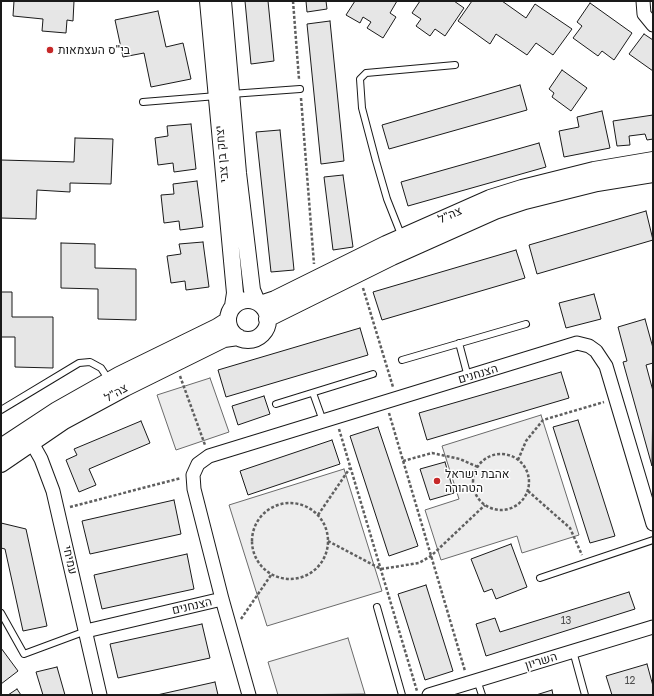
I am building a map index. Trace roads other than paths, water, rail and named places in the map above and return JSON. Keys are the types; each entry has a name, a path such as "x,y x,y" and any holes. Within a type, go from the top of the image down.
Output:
{"street":[{"name":"יצחק בן צבי","path":"208,1 224,95 252,290 258,303"},
{"name":"יצחק בן צבי","path":"223,1 224,95 235,293 230,313"},
{"path":"643,1 644,14 653,25"},
{"name":"צה\"ל","path":"258,303 316,279 402,237 490,198 522,188 594,170 653,160"},
{"name":"צה\"ל","path":"267,319 358,273 495,211 525,201 597,183 653,174"},
{"path":"244,300 258,303 266,313 267,319 264,330 256,338 250,340 238,337 230,330 230,313 244,300"},
{"name":"צה\"ל","path":"1,464 57,410 109,381 217,327 230,313"},
{"name":"צה\"ל","path":"1,447 64,422 125,388 224,339 238,337"},
{"name":"הצנחנים","path":"86,631 222,599 194,489 193,475 198,464 209,456 577,343 589,346 602,357 606,366 653,522"},
{"name":"עמיחי","path":"28,437 41,459 53,491 100,695"},
{"path":"222,599 249,695"},
{"name":"השריון","path":"429,695 653,627"}],"lane":[{"path":"402,237 387,199 376,161 362,108 360,79 366,73 455,65"},
{"path":"143,102 300,88"},
{"path":"402,360 526,324"},
{"path":"459,343 468,377"},
{"path":"1,410 79,364 90,362 101,368 109,381"},
{"path":"276,404 373,374"},
{"path":"313,393 329,420"},
{"path":"540,578 653,540"},
{"path":"377,607 402,695"},
{"path":"1,613 24,654 86,631"},
{"path":"572,651 585,695"},
{"path":"473,682 482,695"}],"place":[{"name":"בי\"ס העצמאות","path":"50,50"},
{"name":"אהבת ישראל הטהורה","path":"437,481"}]}
